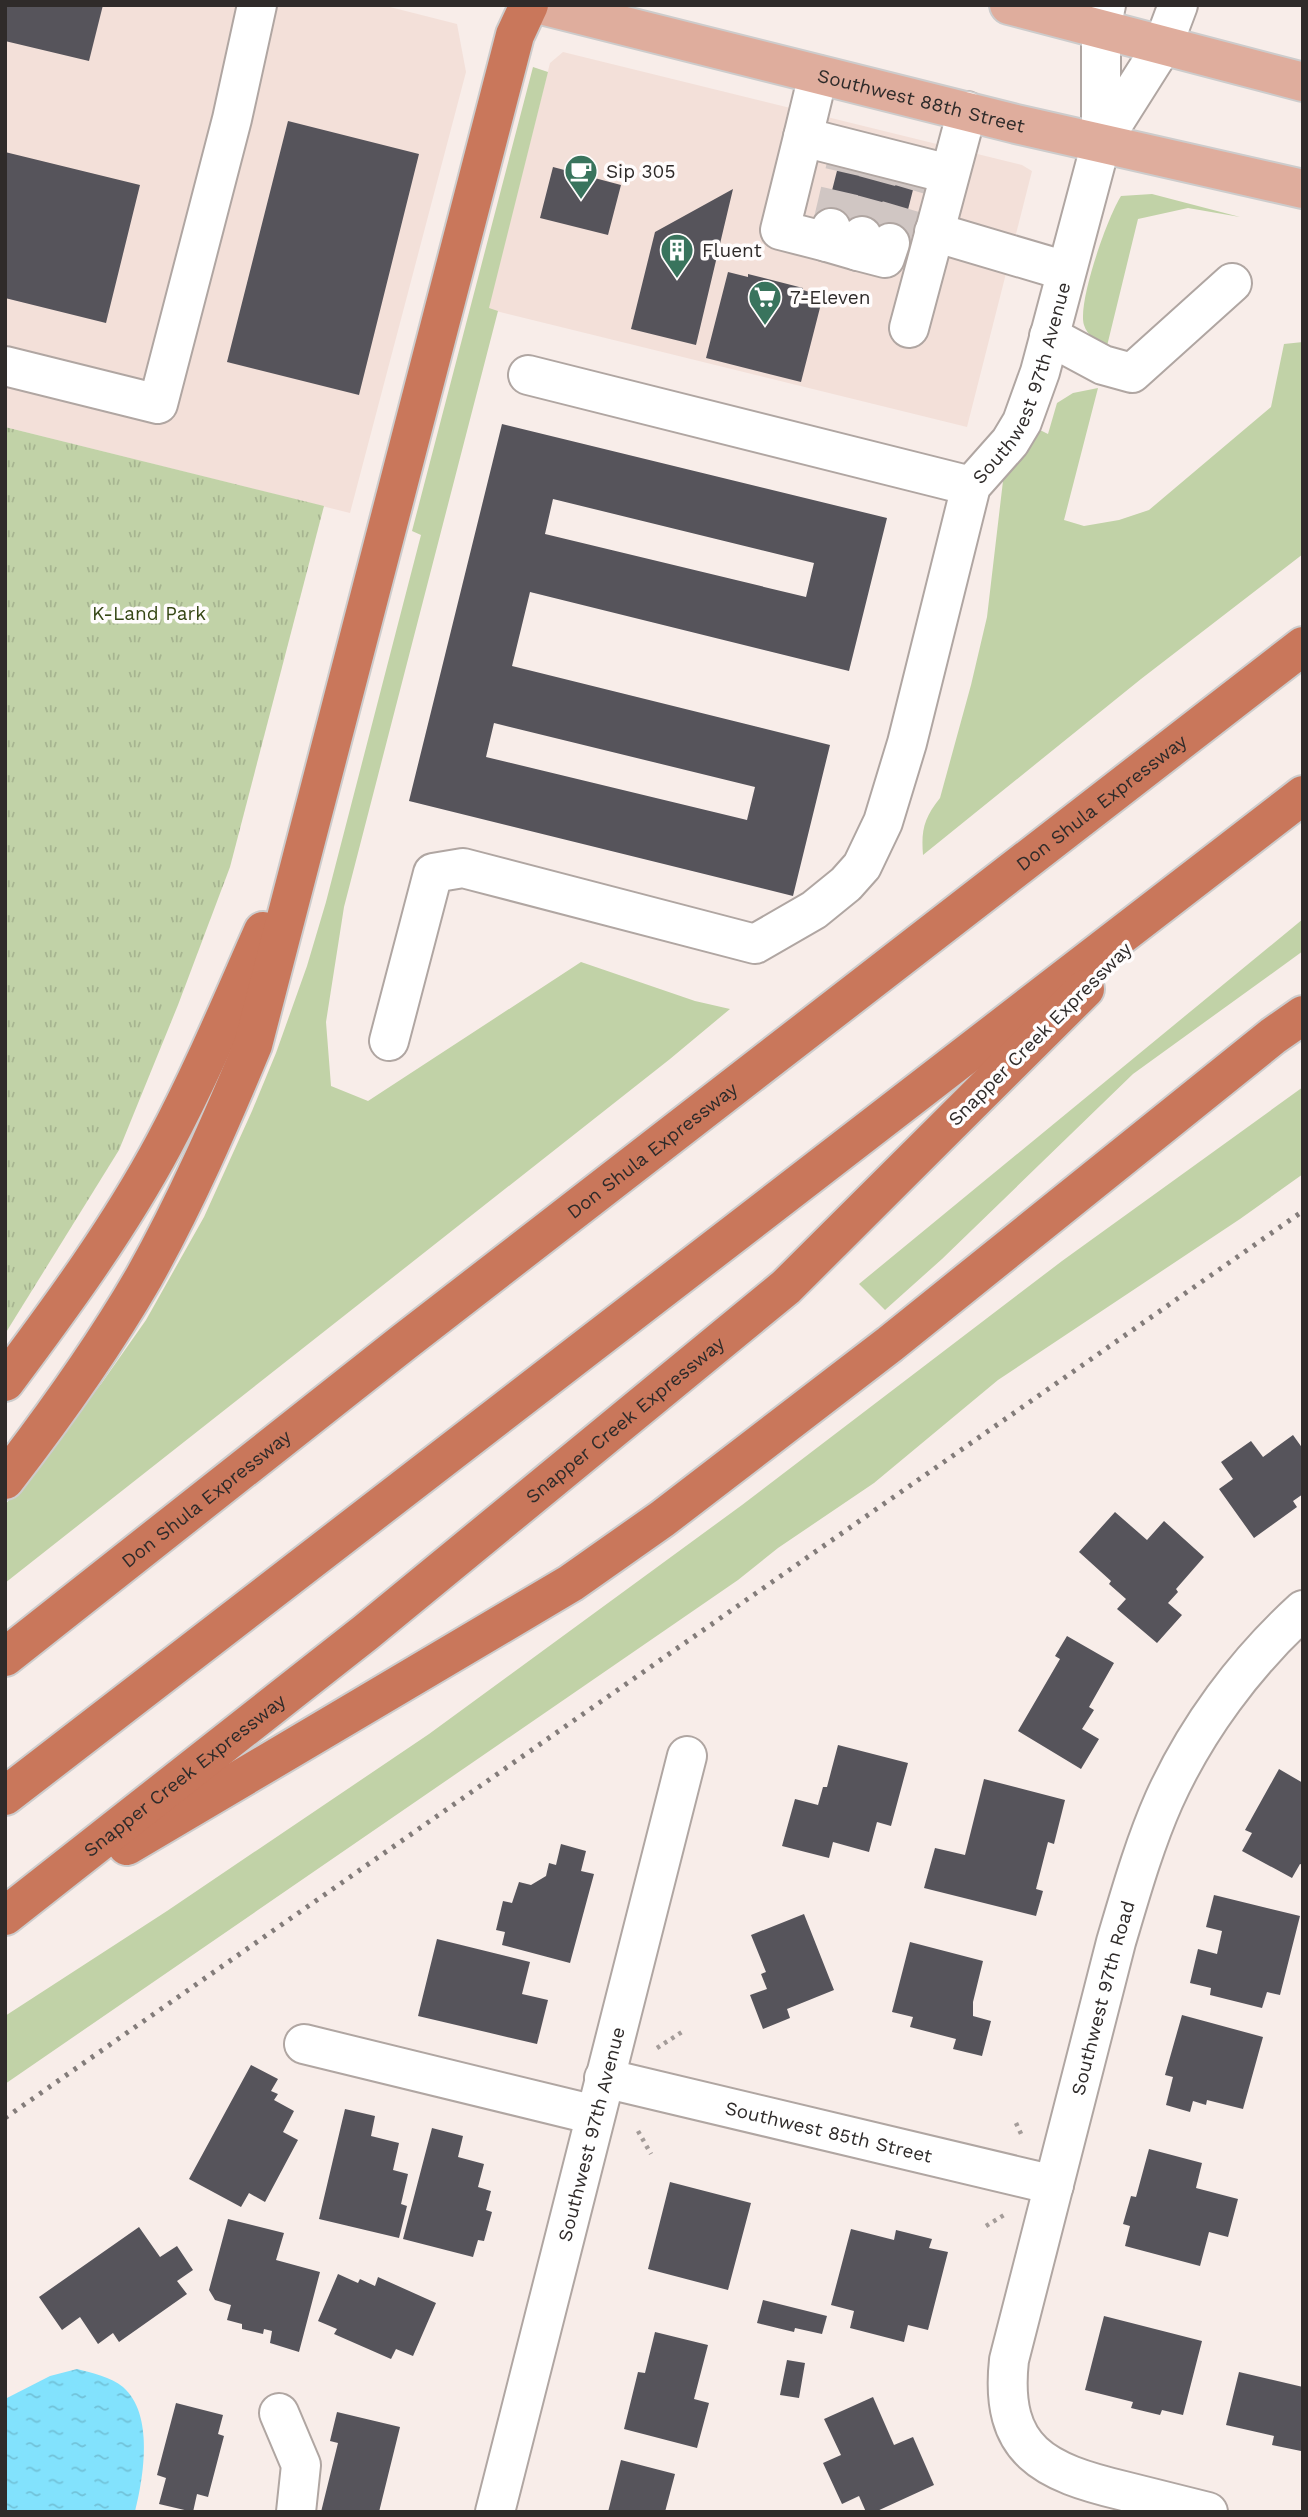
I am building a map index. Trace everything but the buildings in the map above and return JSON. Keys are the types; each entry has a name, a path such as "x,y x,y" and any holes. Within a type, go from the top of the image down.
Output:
{"highway":[{"path":"5,1480 90,1363 130,1299 173,1222 216,1133 253,1045 512,48 529,5"},
{"name":"Don Shula Expressway","path":"5,1657 448,1308 1303,646"},
{"path":"5,1796 1303,795"},
{"path":"5,1382 102,1247 164,1144 220,1027 309,827"},
{"name":"Snapper Creek Expressway","path":"5,1917 365,1633 786,1287 1201,874"},
{"path":"5,1917 559,1590 605,1559 662,1519 890,1344 1273,1036 1303,1015"}],"main road":[{"name":"Southwest 88th Street","path":"541,5 967,111 1303,189"},
{"path":"1009,5 1104,17 1163,46 1303,82"}],"street":[{"path":"5,366 158,404 232,119 257,5"},
{"name":"Southwest 97th Avenue","path":"1101,143 1163,46 1178,5"},
{"name":"Southwest 97th Avenue","path":"390,1041 433,873 463,868 755,944 814,910 846,884 862,866 883,822 907,743 971,486 994,462 1022,422 1040,372 1101,143 1104,17"},
{"path":"818,75 780,230 859,243 925,268"},
{"path":"891,164 967,111"},
{"path":"803,137 891,164 934,232 1066,271"},
{"path":"909,328 934,232"},
{"path":"1049,336 1103,365 1132,373 1232,283"},
{"path":"528,375 971,486"},
{"name":"Southwest 97th Road","path":"1208,2512 1080,2480 1052,2469 1030,2449 1015,2428 1007,2403 1009,2360 1116,1942 1163,1801 1212,1715 1248,1668 1303,1610"},
{"name":"Southwest 97th Avenue","path":"495,2512 687,1756"},
{"path":"304,2045 595,2115"},
{"name":"Southwest 85th Street","path":"604,2078 1054,2185"},
{"path":"279,2413 301,2465 296,2512"}],"path":[{"path":"657,2048 685,2030"},
{"path":"1016,2123 1022,2137"},
{"path":"638,2131 651,2154"},
{"path":"986,2226 1004,2215"}],"shaded area":[{"path":"5,5 382,5 457,24 466,72 350,513 5,427"},
{"path":"563,52 1022,165 1032,171 967,427 488,309 550,63"}],"green space":[{"path":"533,67 548,72 489,308 498,311 344,907 326,1022 331,1086 368,1101 581,962 695,1001 730,1009 5,1583 5,1505 101,1384 146,1320 204,1217 276,1053 307,966 421,535 412,531"},
{"path":"1152,194 1240,217 1188,208 1138,219 1107,346 1085,329 1083,314 1089,280 1121,196"},
{"path":"1303,342 1303,554 1141,679 923,855 925,825 940,798 987,617 1003,481 1036,428 1048,434 1057,403 1073,393 1098,388 1064,520 1084,526 1119,520 1149,510 1271,407 1284,344"},
{"name":"K-Land Park","path":"5,427 324,506 230,867 178,1005 119,1150 5,1334"},
{"path":"1303,919 1303,951 1133,1074 942,1259 885,1310 859,1284"},
{"path":"1303,1087 1303,1174 998,1380 874,1483 778,1548 738,1580 5,2084 5,2016 167,1911 429,1734 742,1505 1062,1261"}],"water":[{"path":"77,2369 101,2376 123,2387 133,2399 139,2413 144,2446 135,2512 5,2512 5,2399 50,2376"}],"tunnel":[{"path":"831,228 847,160"},
{"path":"862,236 880,169"},
{"path":"890,243 910,176"}],"railway":[{"path":"5,2118 1303,1211"}],"place":[{"name":"Sip 305","path":"581,201"},
{"name":"Fluent","path":"677,280"},
{"name":"7-Eleven","path":"765,327"}]}
